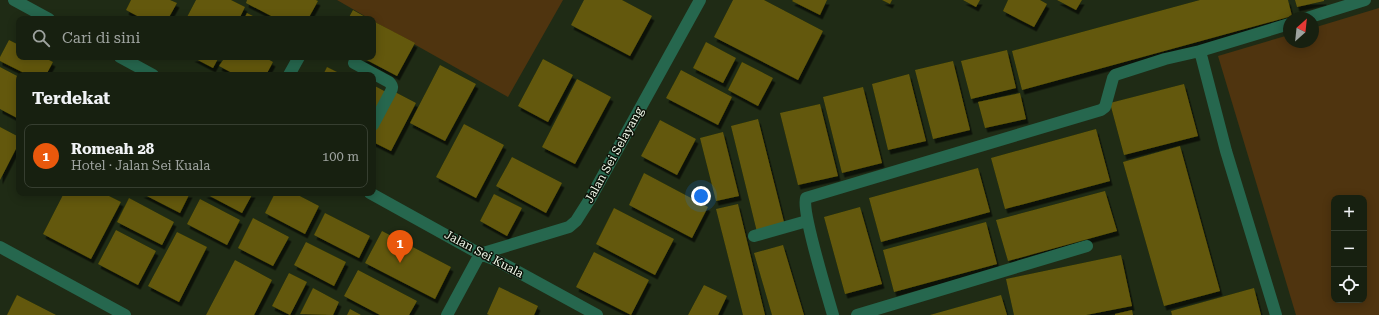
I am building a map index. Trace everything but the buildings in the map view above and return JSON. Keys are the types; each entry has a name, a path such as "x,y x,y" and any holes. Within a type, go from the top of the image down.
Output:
{"street":[{"path":"14,0 43,16"},
{"name":"Jalan Sei Selayang","path":"480,254 569,227 576,221 590,199 700,0"},
{"path":"1319,14 1365,0"},
{"path":"833,315 808,222 804,202 806,198 1101,110 1105,107 1113,78 1115,76 1165,59 1200,51 1283,26"},
{"path":"1200,51 1226,151 1276,315"},
{"path":"126,60 148,72"},
{"path":"291,72 297,60"},
{"path":"354,63 371,72"},
{"path":"376,75 389,82 392,85 392,88 376,119"},
{"name":"Jalan Sei Kuala","path":"375,196 480,254 498,261 597,315"},
{"path":"754,236 808,222"},
{"path":"0,246 125,315"},
{"path":"857,315 1087,246"},
{"path":"447,315 480,254"}],"shaded area":[{"path":"337,0 563,0 508,97 376,23 376,16 365,16"},
{"path":"1379,8 1379,315 1296,315 1218,56 1283,37 1283,48 1319,48 1319,26"}],"place":[{"name":"Romeah 28","path":"400,263"}]}
